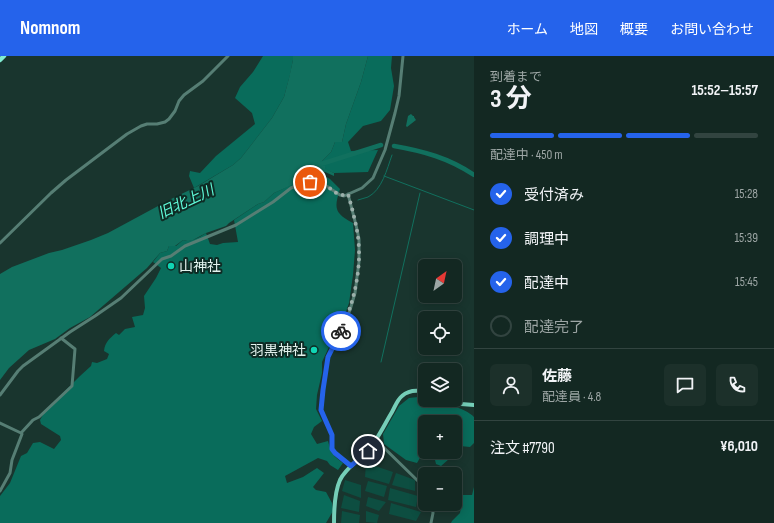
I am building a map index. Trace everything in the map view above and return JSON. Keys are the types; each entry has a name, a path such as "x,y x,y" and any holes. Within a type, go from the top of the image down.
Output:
{"highway":[{"path":"0,60 4,56"}],"main road":[{"path":"334,523 338,484 343,475 368,451 401,397 412,391 418,391"},
{"path":"462,404 474,406"}],"street":[{"path":"0,243 66,180 128,134 147,124 165,122 172,115 181,98 203,81 228,56"},
{"path":"0,395 18,371 74,328 121,298 162,259 171,256 185,246 236,224 273,202 290,188 303,183 316,182 344,196 362,188 369,183 373,178 385,150 395,113 399,96 403,56"},
{"path":"348,194 359,239 359,262 355,292 348,314 328,357 321,410 332,435 332,449 351,466"},
{"path":"0,491 10,473 12,460 22,433 32,420 39,417 72,386 75,349 61,338"},
{"path":"0,423 22,433"},
{"path":"376,440 418,481"},
{"path":"431,523 433,511"}],"shaded area":[{"path":"263,56 293,56 284,97 272,118 241,158 233,165 194,188 189,176 190,171 200,173 216,156 255,124 252,113 235,98 240,87 253,72"},
{"path":"368,56 392,56 391,68 394,86 390,110 381,121 363,126 348,142 351,151 378,150 368,172 334,173 318,167 331,152 335,142 342,142 346,124 361,82"},
{"path":"318,172 330,179 340,189 336,205 337,209 342,216 353,223 355,250 349,303 340,329 322,362 322,373 317,395 316,409 322,421 314,427 311,434 317,444 328,441 333,454 343,463 338,470 327,461 318,458 285,476 287,483 303,477 317,468 324,473 313,487 316,490 326,492 332,503 333,511 326,523 0,523 0,496 10,483 21,456 27,453 33,443 40,442 54,449 61,440 60,436 41,424 40,420 45,411 91,366 92,362 97,363 107,359 109,354 104,351 105,348 107,343 116,333 119,335 125,329 135,327 132,317 143,315 145,308 144,296 161,268 153,262 160,253 167,251 169,246 176,246 183,240 192,240 206,233 210,244 217,245 238,242 234,220 258,204 264,202 274,193"},
{"path":"418,397 418,407 455,407 470,414 474,417 474,443 470,447 462,446 462,415 418,415 418,459 419,459 417,463 406,460 384,444 383,434 399,406 409,398"},
{"path":"435,459 449,459 441,466 436,464"},
{"path":"366,463 393,472 389,484 365,477"},
{"path":"396,473 415,480 415,491 392,485"},
{"path":"345,480 361,485 361,498 342,491"},
{"path":"368,481 387,486 384,497 365,491"},
{"path":"474,487 474,523 451,523 460,511 462,511 463,495 472,495"},
{"path":"390,488 418,496 416,507 388,500"},
{"path":"344,495 360,501 359,512 341,508"},
{"path":"368,497 386,502 379,511 366,506"},
{"path":"391,503 421,512 416,521 389,514"},
{"path":"342,511 360,515 359,523 341,523"},
{"path":"366,511 379,515 377,523 366,522"}],"water":[{"name":"旧北上川","path":"293,56 368,56 361,82 346,124 342,142 335,142 331,152 319,166 325,166 325,169 334,173 334,176 325,172 318,172 274,193 264,202 258,204 226,226 206,233 193,240 183,240 175,246 169,246 167,251 160,253 147,268 90,317 70,328 55,339 29,350 9,368 0,380 0,274 12,267 108,233 198,186 233,165 241,158 272,118 284,97"},
{"path":"411,114 416,120 407,127 408,116"}],"waterway":[{"path":"313,165 321,164 381,145"},
{"path":"394,146 436,156 455,164 474,175"},
{"path":"358,200 368,197 377,189 386,173 392,155"},
{"path":"384,176 474,210"},
{"path":"381,362 420,193"}],"way so far":[{"path":"310,182 322,184 340,195 344,196 348,194 359,239 359,262 355,292 350,310 341,331"}],"place":[{"name":"山神社","path":"171,266"},
{"name":"羽黒神社","path":"314,350"}],"route":[{"path":"341,331 328,357 321,410 332,435 332,449 338,456 344,459 351,466 368,451"}]}
